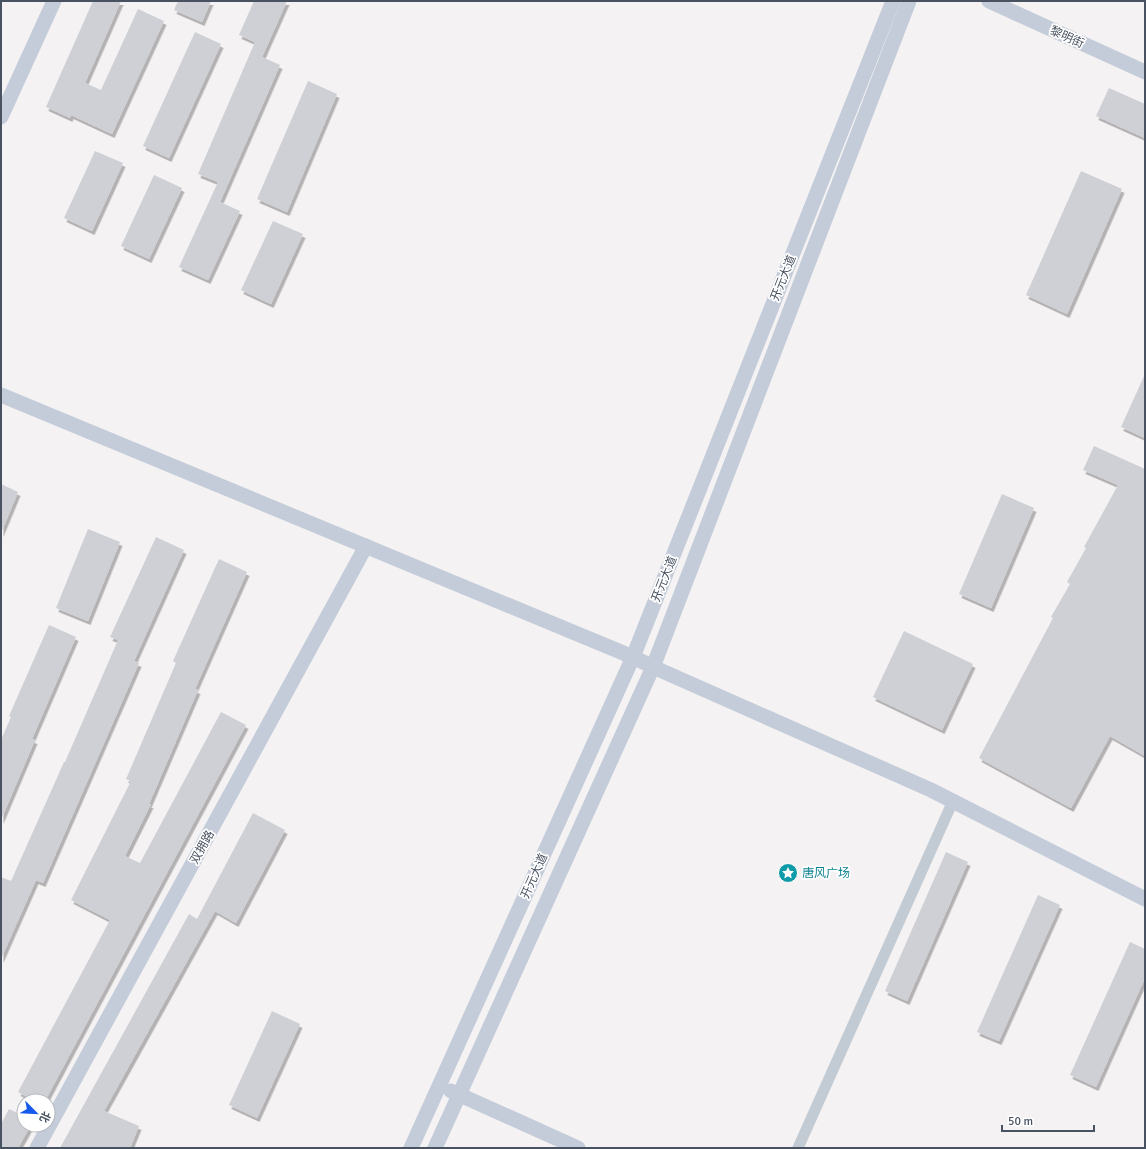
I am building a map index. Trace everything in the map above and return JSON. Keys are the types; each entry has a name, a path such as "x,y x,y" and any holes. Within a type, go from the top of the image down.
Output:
{"main road":[{"path":"1,117 54,1"},
{"name":"开元大道","path":"412,1148 633,656 893,1"},
{"name":"开元大道","path":"435,1148 653,667 909,1"},
{"name":"黎明街","path":"989,1 1145,72"},
{"path":"1,395 633,656 653,667 931,790 1145,899"},
{"name":"双拥路","path":"37,1148 366,546"},
{"path":"439,1086 578,1148"}],"street":[{"path":"798,1148 953,801"}],"building":[{"path":"93,1 121,1 85,83 101,90 138,9 164,21 112,134 71,115 70,118 46,107"},
{"path":"178,1 211,1 202,22 174,10"},
{"path":"254,1 287,1 262,57 280,65 220,202 240,211 208,280 179,267 218,182 198,174 255,42 239,35"},
{"path":"195,32 221,44 169,158 143,146"},
{"path":"308,81 337,94 287,212 257,199"},
{"path":"1109,88 1145,104 1145,138 1096,116"},
{"path":"95,151 123,163 92,231 64,218"},
{"path":"1081,171 1122,189 1067,314 1026,295"},
{"path":"154,175 182,188 149,259 121,246"},
{"path":"273,221 303,234 271,304 241,290"},
{"path":"1145,374 1145,438 1121,427"},
{"path":"1094,446 1145,469 1145,756 1110,736 1071,808 979,758 1053,618 1051,617 1070,584 1067,582 1086,548 1084,547 1118,485 1083,470"},
{"path":"1,484 18,492 1,533"},
{"path":"1002,494 1034,508 991,608 959,594"},
{"path":"88,529 120,542 88,621 56,608"},
{"path":"156,537 184,550 134,661 139,663 43,883 36,880 1,959 1,877 11,881 118,640 110,637"},
{"path":"219,559 247,572 195,689 198,690 149,804 151,804 125,856 140,863 221,712 246,725 49,1093 20,1093 18,1092 110,920 71,900 131,781 126,779 176,663 173,661"},
{"path":"49,625 76,637 32,739 35,740 1,820 1,740 11,717 9,716"},
{"path":"904,631 973,664 942,730 873,697"},
{"path":"253,813 285,830 236,923 215,911 104,1111 139,1126 130,1148 60,1148 189,914 197,919"},
{"path":"946,852 968,862 907,1001 885,991"},
{"path":"1038,895 1060,905 999,1041 977,1032"},
{"path":"1130,942 1145,949 1145,978 1096,1087 1070,1075"},
{"path":"272,1011 300,1024 257,1118 229,1105"},
{"path":"9,1109 16,1112 16,1133 26,1133 18,1148 1,1148 1,1124"}],"place":[{"name":"唐风广场","path":"788,873"}]}
